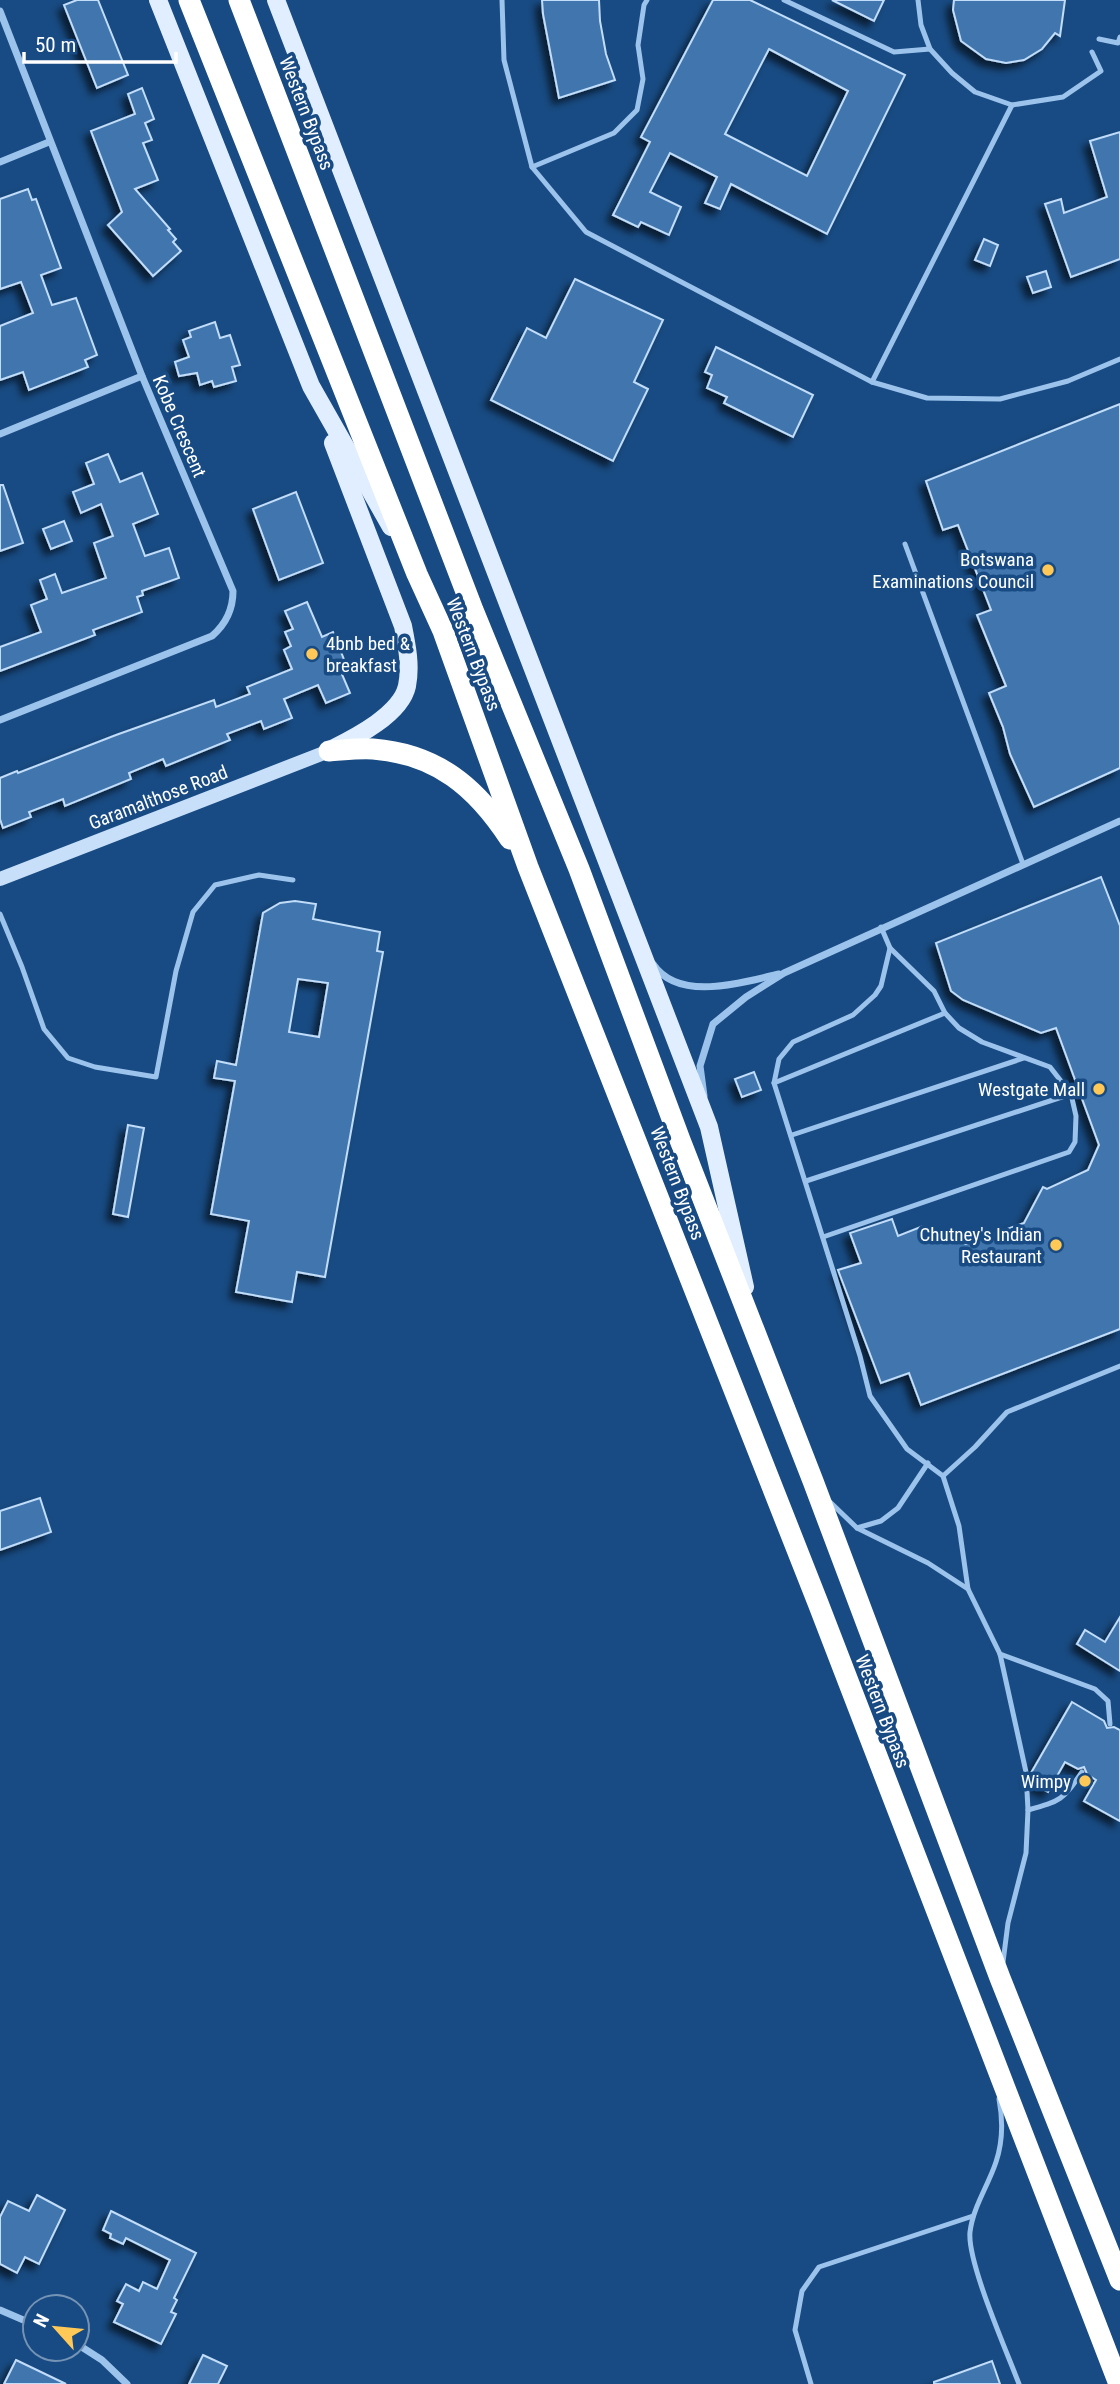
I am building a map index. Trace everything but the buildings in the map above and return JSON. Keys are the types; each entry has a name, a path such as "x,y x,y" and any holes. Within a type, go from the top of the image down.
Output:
{"highway":[{"name":"Western Bypass","path":"189,0 417,575 443,631 528,867 813,1591 1119,2384"},
{"name":"Western Bypass","path":"239,0 473,610 579,869 1000,1978 1120,2280"},
{"path":"329,751 374,749 416,757 444,769 474,793 497,819 528,867"}],"main road":[{"path":"158,0 403,626 409,657 407,689 389,714 329,751"},
{"path":"276,0 709,1127 755,1331"},
{"path":"311,386 417,575"}],"street":[{"name":"Kobe Crescent","path":"0,11 142,376 233,591 233,605 221,629 212,636 0,720"},
{"path":"0,162 49,142"},
{"path":"0,434 142,376"},
{"name":"Garamalthose Road","path":"0,879 329,751"},
{"path":"709,1127 700,1066 713,1024 746,998 784,973 1120,821"},
{"path":"637,938 658,971 684,985 709,986 784,973"},
{"path":"0,2310 21,2319"},
{"path":"91,2353 127,2384"}],"lane":[{"path":"502,0 504,60 532,167 586,232 872,382 927,398 1000,399 1068,381 1120,359"},
{"path":"532,167 614,133 637,110 643,79 638,45 644,5 648,0"},
{"path":"784,0 894,52 930,49"},
{"path":"918,0 921,25 930,49 952,73 975,92 1012,105 1063,97 1101,71 1092,52"},
{"path":"1099,39 1118,43 1120,37"},
{"path":"872,382 1012,105"},
{"path":"905,544 1023,864"},
{"path":"0,914 44,1029 68,1058 95,1067 156,1077 176,971 193,912 215,885 259,875 293,880"},
{"path":"823,1237 1069,1152 1075,1142 1076,1116 1071,1094 1050,1067 982,1042 959,1028 945,1013 934,991 890,948 881,928"},
{"path":"890,948 881,986 875,995 853,1015 793,1042 779,1059 774,1083 860,1356 870,1396 907,1449 943,1476 960,1527 968,1588 1000,1654 1026,1772 1028,1810 1026,1853 1008,1923 1000,1978"},
{"path":"774,1083 945,1013"},
{"path":"792,1135 1024,1058"},
{"path":"806,1181 1071,1094"},
{"path":"943,1476 975,1447 1007,1412 1120,1366"},
{"path":"857,1528 881,1521 898,1508 928,1463"},
{"path":"813,1481 833,1506 857,1528 928,1563 968,1588"},
{"path":"1000,1654 1095,1689 1108,1701 1110,1724"},
{"path":"1028,1810 1058,1802 1082,1772"},
{"path":"992,2058 1002,2114 1001,2141 996,2162 973,2216 970,2235 977,2270 1019,2384"},
{"path":"811,2384 795,2330 802,2291 819,2267 973,2216"}],"place":[{"name":"Botswana Examinations Council","path":"1048,570"},
{"name":"4bnb bed & breakfast","path":"312,654"},
{"name":"Westgate Mall","path":"1099,1089"},
{"name":"Chutney's Indian Restaurant","path":"1056,1245"},
{"name":"Wimpy","path":"1085,1781"}]}
